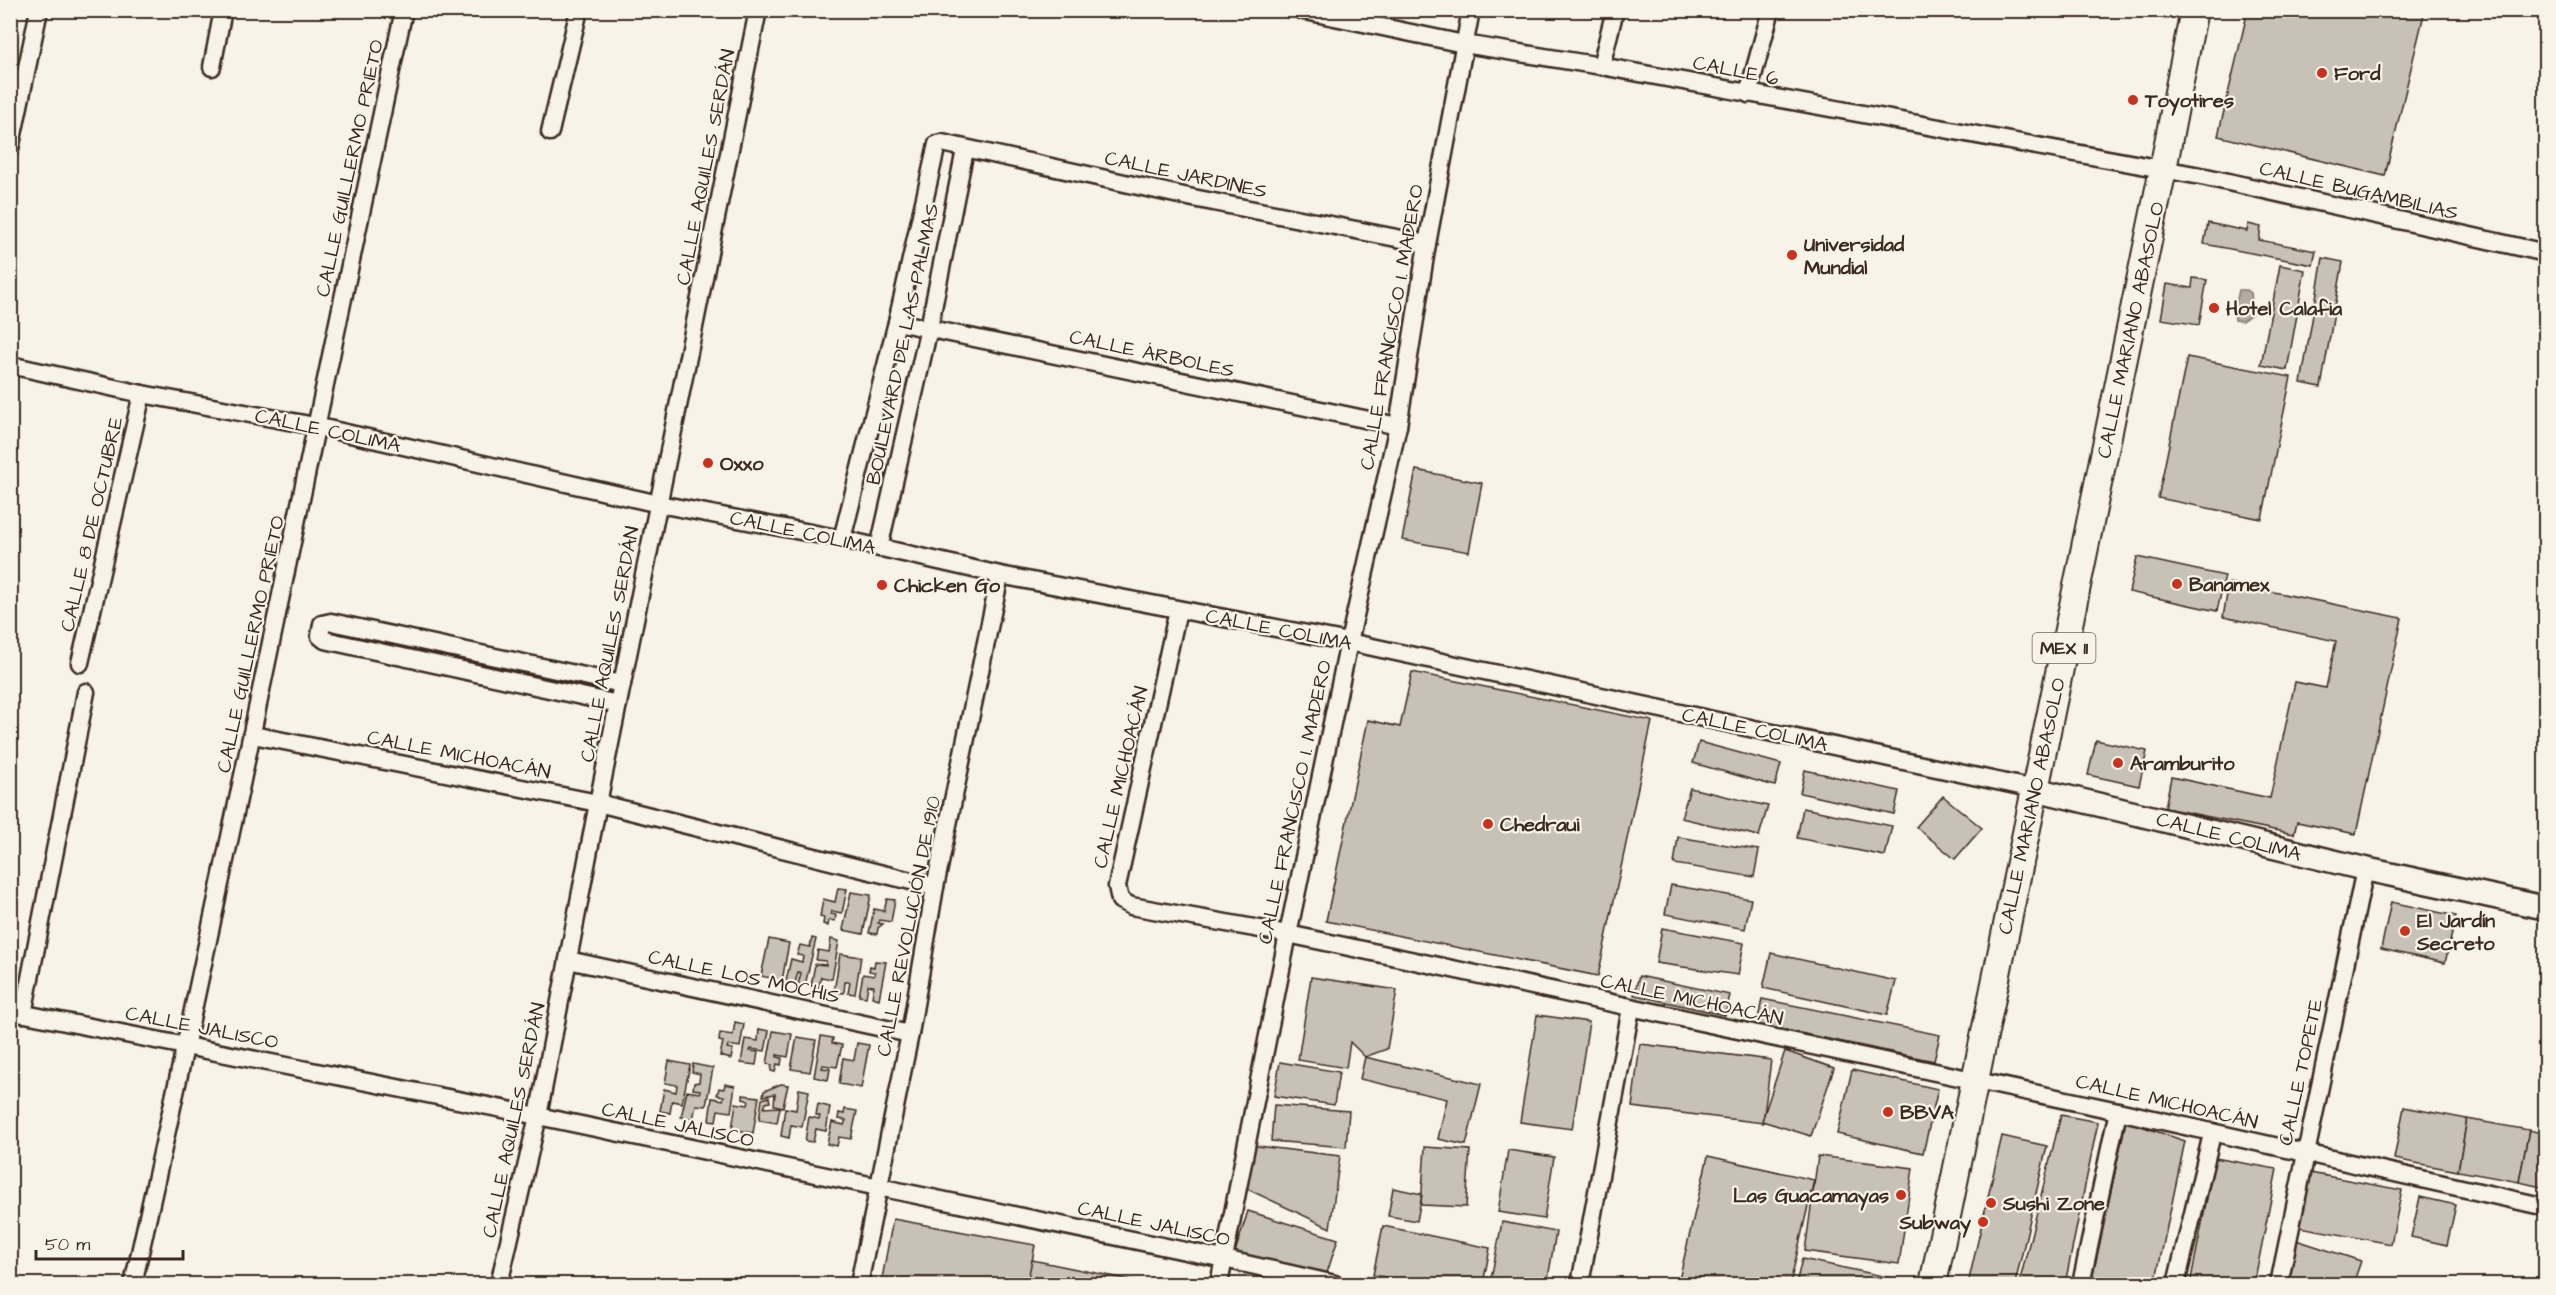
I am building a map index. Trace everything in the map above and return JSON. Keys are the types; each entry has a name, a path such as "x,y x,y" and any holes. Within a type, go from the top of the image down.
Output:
{"main road":[{"name":"CALLE MARIANO ABASOLO","path":"1933,1284 2194,10"}],"street":[{"path":"10,148 39,10"},
{"path":"212,67 223,10"},
{"name":"CALLE GUILLERMO PRIETO","path":"133,1284 253,735 315,426 404,10"},
{"path":"550,132 579,10"},
{"name":"CALLE AQUILES SERDÁN","path":"499,1284 538,1116 598,803 758,10"},
{"name":"CALLE 6","path":"1301,10 1464,44 1601,66 2163,169"},
{"name":"CALLE FRANCISCO I. MADERO","path":"1219,1284 1288,934 1349,642 1398,426 1427,244 1471,10"},
{"path":"1601,66 1615,10"},
{"path":"1748,94 1771,10"},
{"name":"CALLE JARDINES","path":"937,144 942,143 965,150 1427,244"},
{"name":"BOULEVARD DE LAS PALMAS","path":"842,539 897,322 937,144"},
{"name":"BOULEVARD DE LAS PALMAS","path":"879,548 930,328 965,150"},
{"name":"CALLE BUGAMBILIAS","path":"2163,169 2546,253"},
{"name":"CALLE ÁRBOLES","path":"897,322 1398,426"},
{"name":"CALLE COLIMA","path":"10,365 142,394 315,426 659,504 842,539 1000,575 1349,642 2034,789 2365,869 2546,908"},
{"name":"CALLE 8 DE OCTUBRE","path":"80,663 142,394"},
{"name":"CALLE REVOLUCIÓN DE 1910","path":"858,1284 910,1034 935,887 1000,575"},
{"name":"CALLE MICHOACÁN","path":"1179,610 1117,886 1120,900 1131,906 1288,934 2118,1111 2212,1134 2546,1207"},
{"path":"618,704 325,640 320,636 319,630 322,624 331,621 622,684"},
{"path":"406,658 412,640"},
{"path":"480,674 485,656"},
{"path":"17,1012 86,692"},
{"name":"CALLE MICHOACÁN","path":"253,735 598,803 935,887"},
{"name":"CALLE TOPETE","path":"2279,1284 2365,869"},
{"name":"CALLE LOS MOCHIS","path":"568,960 910,1034"},
{"path":"1580,1284 1631,1008"},
{"name":"CALLE JALISCO","path":"17,1012 538,1116 1335,1284"},
{"path":"2081,1284 2118,1111"},
{"path":"2176,1284 2212,1134"}],"shaded area":[{"path":"2239,290 2247,290 2251,293 2253,313 2242,321 2235,320 2233,305"}],"building":[{"name":"Ford","path":"2248,10 2425,10 2385,176 2218,136"},
{"path":"2208,223 2247,231 2248,224 2261,227 2259,240 2316,251 2313,265 2204,244"},
{"path":"2323,258 2343,262 2321,387 2301,383"},
{"path":"2280,265 2305,270 2287,370 2261,365"},
{"path":"2193,278 2207,280 2199,325 2161,319 2167,284 2192,288"},
{"path":"2187,357 2291,377 2262,519 2158,498"},
{"path":"1416,470 1482,483 1469,552 1402,540"},
{"name":"Banamex","path":"2137,557 2225,576 2217,611 2129,592"},
{"path":"2229,583 2402,618 2356,834 2297,822 2294,834 2165,808 2171,777 2270,798 2295,682 2326,688 2336,641 2223,617"},
{"name":"Chedraui","path":"1412,672 1652,721 1598,976 1326,921 1368,720 1400,727"},
{"name":"Aramburito","path":"2096,740 2147,751 2139,786 2088,775"},
{"path":"1699,742 1781,764 1775,786 1693,763"},
{"path":"1805,770 1899,791 1894,814 1800,793"},
{"path":"1690,788 1768,806 1759,836 1681,818"},
{"path":"1943,796 1982,828 1955,859 1916,827"},
{"path":"1803,808 1892,826 1885,856 1797,838"},
{"path":"1678,837 1759,850 1754,877 1674,864"},
{"path":"1671,885 1751,899 1745,929 1665,914"},
{"path":"838,888 847,889 842,913 832,911 831,914 836,915 835,921 829,920 828,926 823,924 824,918 820,917 823,899 835,902"},
{"path":"851,892 871,895 863,934 843,930"},
{"path":"887,899 895,900 891,922 880,920 878,923 883,924 878,928 877,934 869,933 874,909 884,911"},
{"path":"2391,902 2456,916 2445,963 2381,949"},
{"path":"1662,928 1744,943 1738,975 1656,963"},
{"path":"812,938 816,939 805,985 798,984 801,973 798,972 795,983 786,981 791,959 802,962 803,956 797,955 800,945 810,947"},
{"path":"769,939 789,943 781,986 770,983 771,978 761,976"},
{"path":"831,939 839,941 832,979 821,977 819,987 811,986 815,964 826,965 826,961 816,960 818,950 829,952"},
{"path":"1771,953 1896,981 1887,1015 1763,988"},
{"path":"840,954 861,957 855,994 848,993 850,982 845,982 844,993 834,992"},
{"path":"875,961 886,962 879,999 872,997 874,986 868,985 866,997 859,996 863,974 874,976 875,972 869,971 870,966 874,967"},
{"path":"1639,976 1730,995 1725,1015 1634,995"},
{"path":"1311,977 1397,990 1387,1049 1365,1057 1350,1042 1346,1068 1298,1060"},
{"path":"1762,999 1940,1035 1934,1061 1757,1024"},
{"path":"1537,1015 1589,1022 1572,1129 1520,1122"},
{"path":"735,1022 744,1024 740,1047 728,1045 727,1048 733,1049 731,1059 720,1056 723,1042 719,1041 720,1033 733,1035"},
{"path":"759,1029 769,1031 765,1051 751,1049 750,1051 758,1052 756,1065 741,1063 745,1039 758,1041"},
{"path":"773,1031 792,1034 788,1057 777,1055 782,1058 781,1065 777,1064 775,1072 771,1071 772,1065 767,1064"},
{"path":"821,1036 833,1038 832,1043 842,1045 837,1067 823,1065 822,1068 830,1069 828,1080 814,1077"},
{"path":"797,1037 816,1040 810,1072 791,1069"},
{"path":"857,1043 869,1045 861,1088 839,1084 843,1058 854,1060"},
{"path":"1640,1044 1771,1060 1763,1123 1632,1107"},
{"path":"1785,1051 1834,1068 1811,1136 1762,1121"},
{"path":"1365,1057 1481,1084 1466,1145 1438,1139 1447,1099 1360,1079"},
{"path":"669,1061 690,1065 682,1103 672,1101 670,1113 660,1111 664,1089 676,1092 677,1085 665,1083"},
{"path":"1280,1062 1339,1072 1334,1105 1274,1096"},
{"path":"693,1064 713,1068 706,1106 696,1105 693,1119 681,1117 687,1091 700,1093 700,1090 693,1089 694,1083 699,1082 700,1074 692,1072"},
{"name":"BBVA","path":"1852,1070 1938,1089 1923,1153 1837,1134"},
{"path":"725,1084 735,1086 731,1112 718,1110 716,1121 709,1120 712,1098 723,1100 724,1096 717,1095 719,1088 724,1089"},
{"path":"781,1084 788,1085 783,1107 774,1105 775,1094 763,1096 764,1091"},
{"path":"799,1089 809,1091 802,1127 791,1125 789,1138 781,1136 785,1108 796,1110"},
{"path":"743,1095 759,1097 753,1133 732,1129 736,1103 748,1105 749,1101 743,1099"},
{"path":"769,1097 770,1102 766,1103 764,1108 780,1107 777,1123 759,1120 762,1099"},
{"path":"818,1104 830,1107 826,1131 816,1129 813,1142 805,1141 809,1117 819,1119 820,1116 816,1115"},
{"path":"1274,1105 1349,1111 1346,1147 1271,1141"},
{"path":"2404,1107 2467,1119 2458,1171 2394,1159"},
{"path":"845,1109 857,1111 851,1139 839,1137 837,1146 827,1144 832,1122 844,1125 846,1120 838,1119 839,1113 844,1114"},
{"path":"2061,1115 2098,1122 2065,1284 2019,1284"},
{"path":"2467,1119 2529,1130 2519,1182 2458,1171"},
{"path":"2126,1121 2185,1141 2155,1284 2091,1284"},
{"path":"2529,1130 2546,1134 2546,1188 2519,1182"},
{"path":"2002,1136 2047,1146 2015,1284 1968,1284"},
{"path":"1249,1145 1340,1156 1330,1228 1243,1187"},
{"path":"1425,1147 1470,1150 1466,1207 1421,1205"},
{"path":"1508,1150 1554,1157 1544,1219 1498,1212"},
{"path":"1708,1156 1814,1180 1790,1284 1678,1284"},
{"path":"1818,1156 1913,1168 1899,1264 1805,1251"},
{"path":"2215,1158 2277,1169 2254,1284 2190,1284"},
{"path":"2310,1173 2402,1190 2391,1244 2300,1227"},
{"path":"1393,1188 1422,1194 1417,1221 1388,1216"},
{"path":"2420,1197 2456,1205 2447,1245 2411,1237"},
{"path":"1248,1211 1338,1239 1325,1279 1235,1252"},
{"path":"893,1219 1035,1245 1028,1284 881,1284"},
{"path":"1502,1222 1556,1232 1547,1284 1490,1284"},
{"path":"1383,1226 1490,1248 1483,1284 1422,1284 1373,1275"},
{"path":"2293,1239 2361,1261 2353,1284 2300,1284 2288,1281"},
{"path":"1802,1259 1892,1278 1890,1284 1796,1284"},
{"path":"1032,1260 1150,1284 1027,1284"},
{"path":"2546,1262 2546,1284 2539,1284"}],"place":[{"name":"Ford","path":"2322,73"},
{"name":"Toyotires","path":"2133,100"},
{"name":"Universidad Mundial","path":"1792,255"},
{"name":"Hotel Calafia","path":"2214,308"},
{"name":"Oxxo","path":"708,463"},
{"name":"Banamex","path":"2177,584"},
{"name":"Chicken Go","path":"882,585"},
{"name":"Aramburito","path":"2118,763"},
{"name":"Chedraui","path":"1488,824"},
{"name":"El Jardín Secreto","path":"2405,931"},
{"name":"BBVA","path":"1888,1112"},
{"name":"Las Guacamayas","path":"1901,1195"},
{"name":"Sushi Zone","path":"1991,1203"},
{"name":"Subway","path":"1983,1222"}]}
